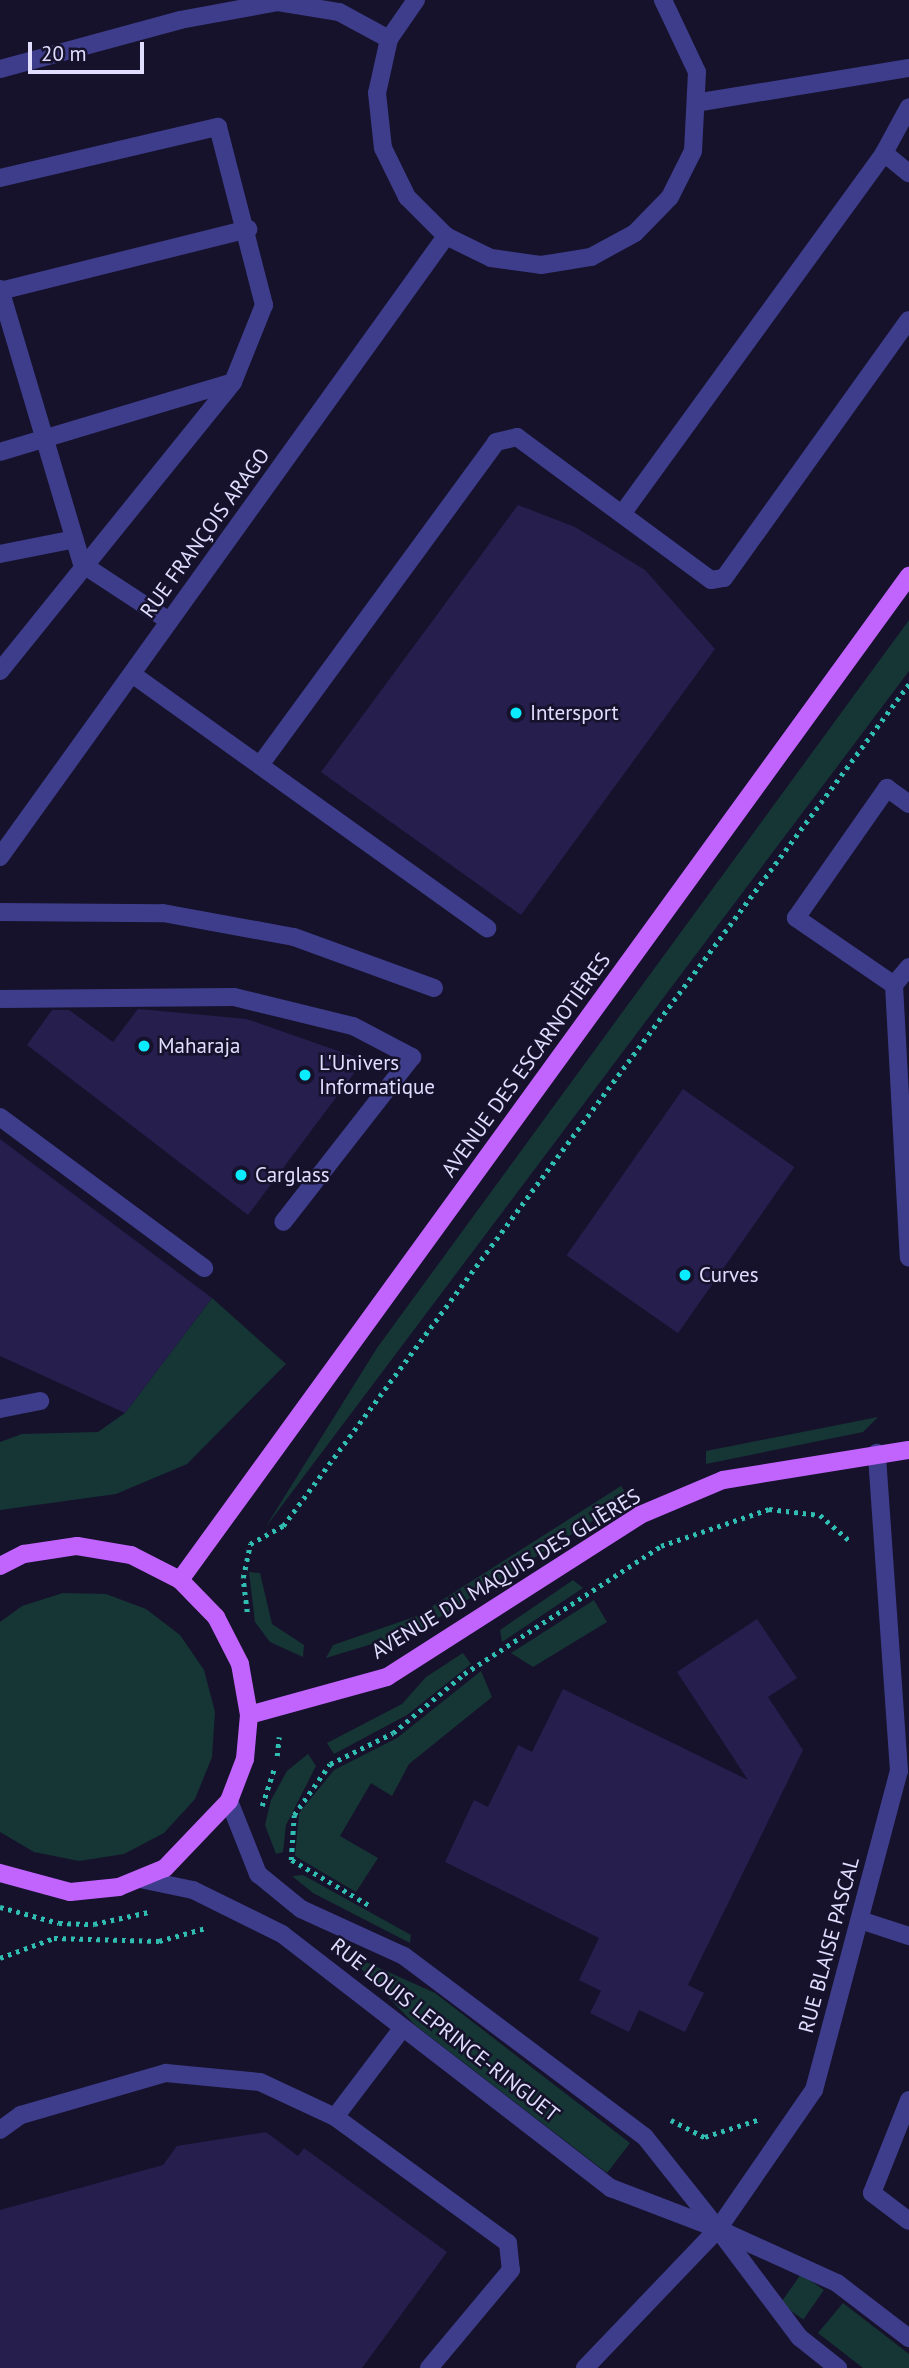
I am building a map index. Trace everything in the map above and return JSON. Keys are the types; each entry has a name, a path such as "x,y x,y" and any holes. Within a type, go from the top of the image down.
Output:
{"main road":[{"name":"AVENUE DES ESCARNOTIÈRES","path":"180,1580 909,576"},
{"name":"AVENUE DU MAQUIS DES GLIÈRES","path":"249,1715 387,1677 640,1516 711,1485 877,1453 909,1450"},
{"path":"0,1566 24,1555 78,1546 131,1555 180,1580 216,1617 234,1652 249,1715 245,1759 229,1801 191,1847 140,1879 70,1892 0,1873"}],"street":[{"path":"415,0 390,39 377,93 383,148 407,197 446,236 491,258 541,265 591,257 635,233 670,197 693,151 701,102 689,43 663,0"},
{"path":"0,69 180,20 278,2 339,12 390,39"},
{"path":"701,102 909,68"},
{"path":"622,514 884,153 909,107"},
{"path":"0,178 218,127 248,229 264,305 233,382 82,564 0,671"},
{"path":"884,153 909,173"},
{"path":"169,621 82,564 0,290 248,229"},
{"name":"RUE FRANÇOIS ARAGO","path":"0,857 446,236"},
{"path":"260,765 496,442 517,437 711,580 724,578 909,320"},
{"path":"0,452 233,382"},
{"path":"0,554 75,539"},
{"path":"132,674 487,928"},
{"path":"909,803 887,788 796,918 894,985 903,1041 909,1258"},
{"path":"0,912 163,913 294,937 434,988"},
{"path":"894,985 909,967"},
{"path":"0,999 234,997 353,1026 412,1058 283,1222"},
{"path":"0,1117 204,1268"},
{"path":"0,1409 40,1401"},
{"name":"RUE BLAISE PASCAL","path":"585,2368 718,2229 814,2091 899,1771 877,1453"},
{"path":"229,1801 258,1874"},
{"name":"RUE LOUIS LEPRINCE-RINGUET","path":"258,1874 312,1916 404,1956 645,2137 799,2337 838,2368"},
{"name":"RUE LOUIS LEPRINCE-RINGUET","path":"140,1879 234,1906 347,1978 401,2030 611,2188 718,2229 837,2283 909,2338"},
{"path":"860,1920 909,1936"},
{"path":"335,2117 401,2030"},
{"path":"0,2130 21,2115 166,2073 260,2082 335,2117 508,2243 511,2270 429,2368"},
{"path":"909,2100 872,2193 909,2221"}],"path":[{"path":"248,1616 243,1578 250,1544 283,1526 909,684"},
{"path":"291,1860 294,1815 330,1764 393,1733 464,1674 661,1546 769,1509 820,1515 849,1540"},
{"path":"258,1874 291,1860"},
{"path":"291,1860 381,1911"},
{"path":"0,1958 54,1938 159,1941 197,1935 234,1906"},
{"path":"657,2114 705,2137 761,2119"}],"green space":[{"path":"909,620 909,671 265,1528 377,1348"},
{"path":"212,1298 286,1364 187,1464 116,1494 0,1510 0,1442 22,1434 98,1432 125,1413"},
{"path":"878,1417 863,1432 706,1464 706,1451"},
{"path":"621,1486 629,1498 421,1629 326,1658 333,1645 417,1616"},
{"path":"249,1572 260,1573 272,1624 304,1645 303,1657 270,1642 255,1622"},
{"path":"573,1580 583,1588 502,1642 500,1630"},
{"path":"63,1593 106,1594 146,1609 180,1635 204,1670 215,1712 212,1757 195,1799 164,1833 124,1854 79,1861 34,1852 0,1832 0,1622 22,1606"},
{"path":"594,1600 607,1622 533,1667 511,1653"},
{"path":"463,1653 471,1664 407,1715 334,1754 327,1743 402,1704 426,1677"},
{"path":"481,1671 492,1697 409,1764 392,1796 371,1783 340,1836 378,1858 356,1892 295,1856 299,1813 334,1770 397,1738"},
{"path":"308,1754 316,1766 286,1825 283,1852 276,1854 265,1825 271,1800 287,1771"},
{"path":"303,1875 411,1935 410,1943 313,1893 292,1876"},
{"path":"346,1953 435,1993 630,2143 607,2173 415,2025"},
{"path":"801,2274 824,2290 803,2320 780,2303"},
{"path":"843,2303 909,2354 909,2368 863,2368 818,2333"}],"building":[{"name":"Intersport","path":"518,505 575,527 645,570 715,649 521,915 321,772"},
{"path":"138,1009 247,1019 364,1060 248,1215 27,1045 52,1010 69,1010 113,1042"},
{"path":"683,1089 794,1167 678,1333 567,1255"},
{"path":"0,1139 212,1298 125,1413 0,1356"},
{"path":"757,1619 797,1678 768,1697 803,1750 688,1985 704,1993 685,2032 639,2010 629,2032 590,2013 601,1991 579,1980 599,1938 445,1862 474,1800 488,1807 518,1745 532,1752 563,1689 748,1780 677,1672"},
{"path":"266,2132 298,2156 304,2148 447,2252 362,2368 0,2368 0,2210 163,2165 177,2146"}],"place":[{"name":"Intersport","path":"516,713"},
{"name":"Maharaja","path":"144,1046"},
{"name":"L'Univers Informatique","path":"305,1075"},
{"name":"Carglass","path":"241,1175"},
{"name":"Curves","path":"685,1275"}]}
